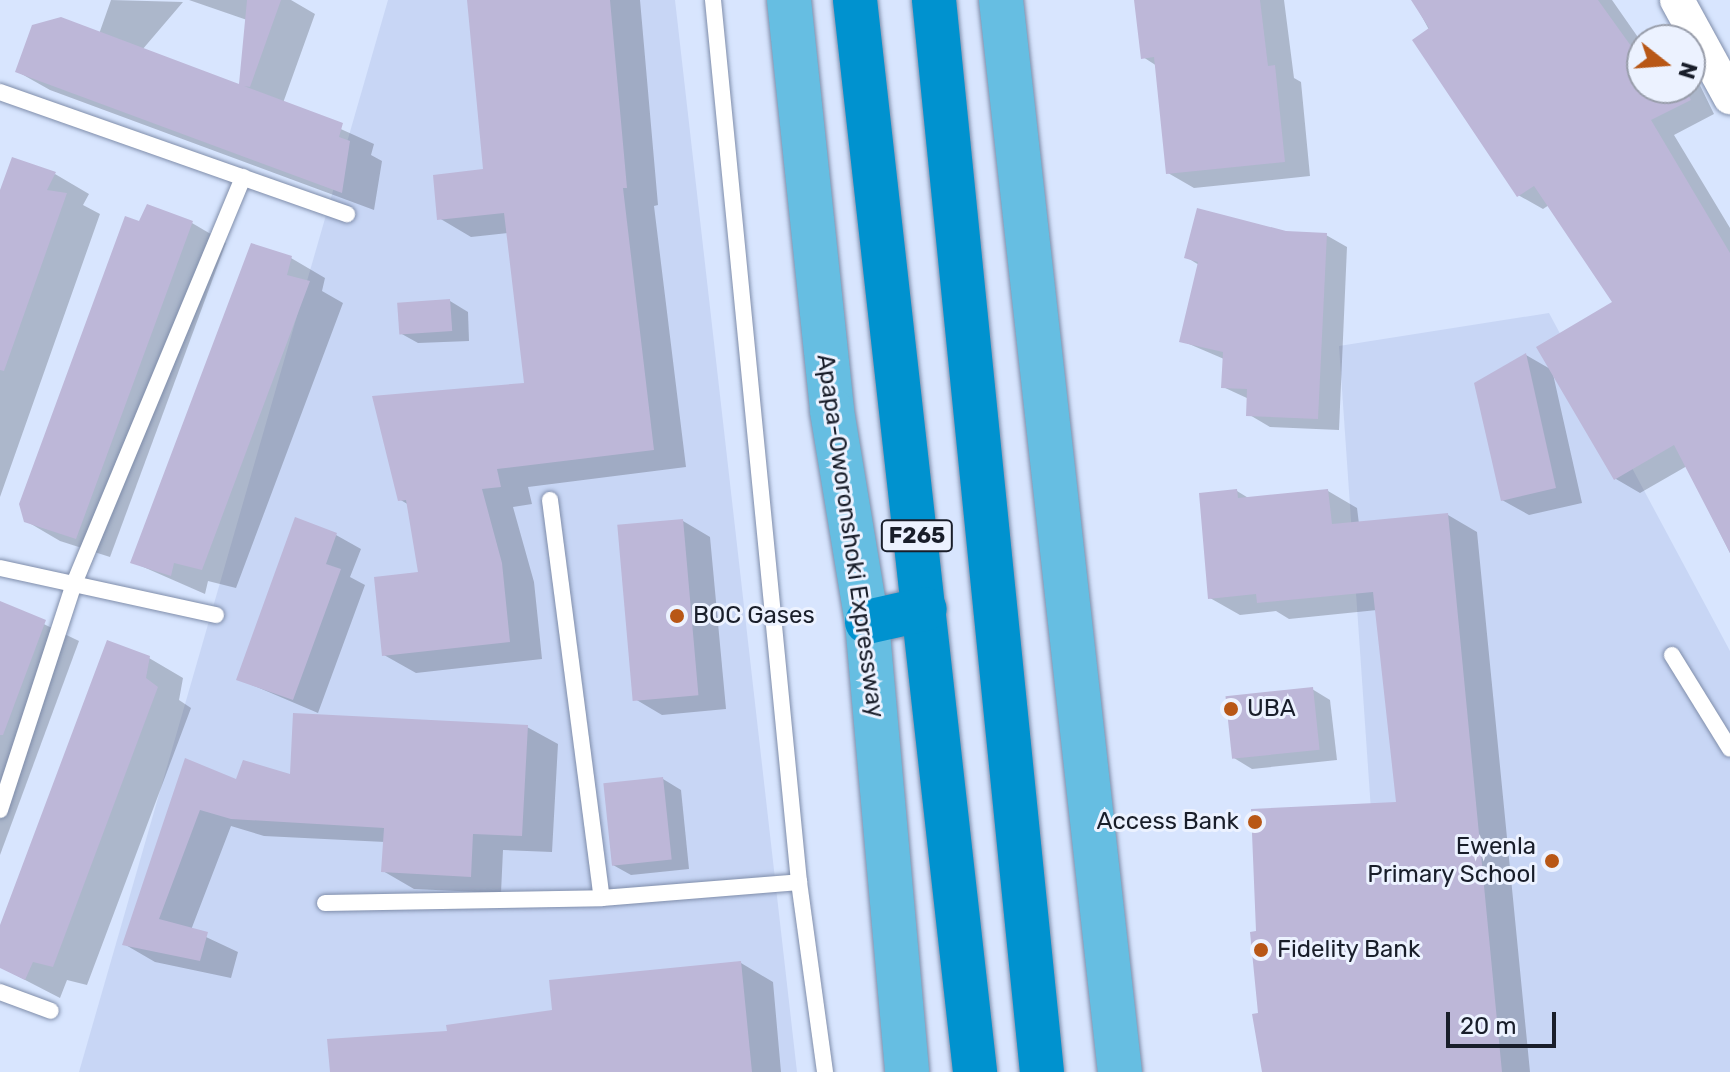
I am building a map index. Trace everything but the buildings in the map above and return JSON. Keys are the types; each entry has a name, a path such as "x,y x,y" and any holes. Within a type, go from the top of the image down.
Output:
{"highway":[{"name":"F265","path":"855,0 975,1072"},
{"name":"F265","path":"934,0 1042,1072"},
{"path":"867,622 925,609"}],"main road":[{"name":"Apapa-Oworonshoki Expressway","path":"789,0 832,411 867,622 907,1072"},
{"path":"1001,0 1120,1072"}],"street":[{"path":"1677,0 1730,97"}],"lane":[{"path":"713,0 799,882 825,1072"},
{"path":"0,92 347,214"},
{"path":"0,810 73,586 243,177"},
{"path":"550,500 602,898"},
{"path":"0,568 216,615"},
{"path":"1672,655 1730,749"},
{"path":"325,903 602,898 799,882"},
{"path":"0,992 51,1011"}],"shaded area":[{"path":"388,0 675,0 797,1072 79,1072"},
{"name":"Ewenla Primary School","path":"1549,313 1730,651 1730,1072 1389,1072 1339,346"}],"place":[{"name":"BOC Gases","path":"677,616"},
{"name":"UBA","path":"1231,709"},
{"name":"Access Bank","path":"1255,822"},
{"name":"Ewenla Primary School","path":"1552,861"},
{"name":"Fidelity Bank","path":"1261,950"}]}
